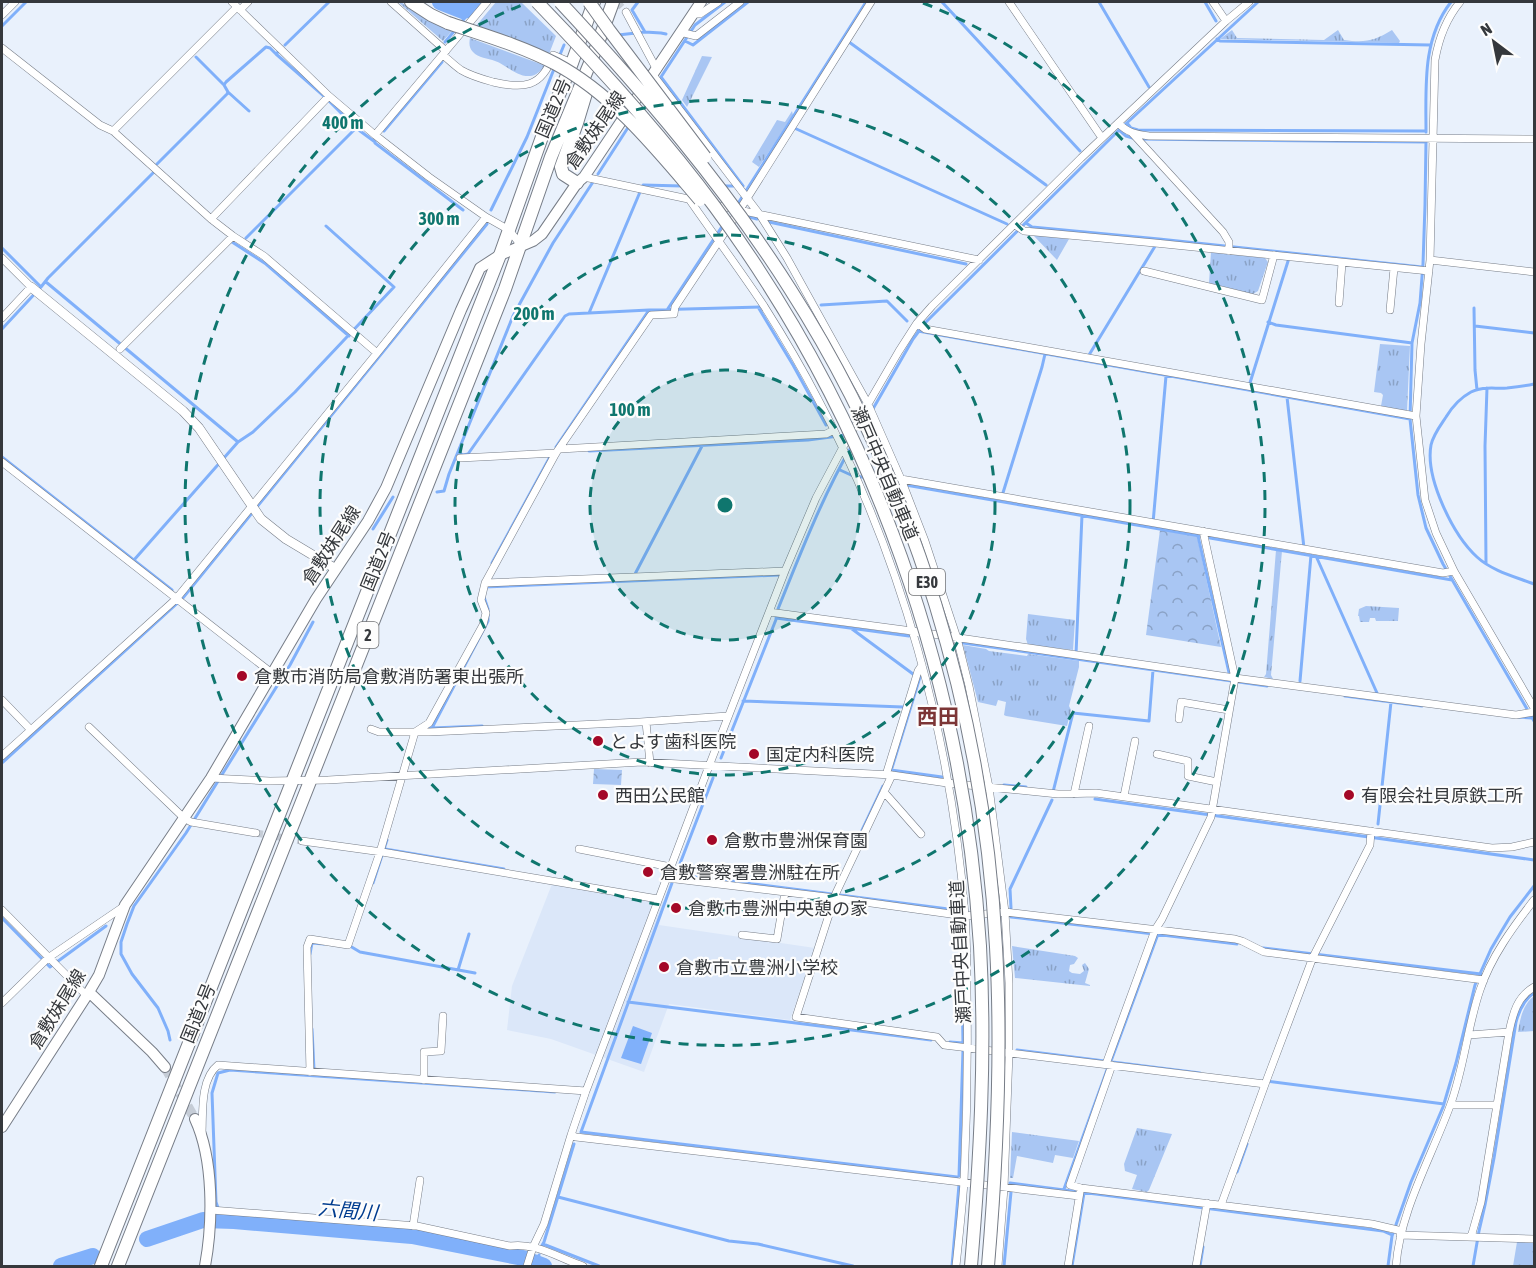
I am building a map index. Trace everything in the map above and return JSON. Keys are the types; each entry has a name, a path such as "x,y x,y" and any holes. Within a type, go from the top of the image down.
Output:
{"highway":[{"path":"411,2 431,15 556,64 601,95 644,137 715,218 778,300"},
{"name":"瀬戸中央自動車道","path":"537,2 613,83 682,165 716,208 778,300 849,430 895,540 932,651 947,712 960,775 975,889 980,946 982,1071 981,1140 971,1266"},
{"name":"瀬戸中央自動車道","path":"560,2 661,115 733,207 792,291 867,430 900,507 926,579 947,646 963,709 976,772 992,887 998,1003 998,1072 993,1212 988,1266"},
{"path":"589,2 707,159 733,207"},
{"name":"国道2号","path":"101,1266 500,255 543,134 563,59 594,2"},
{"name":"国道2号","path":"118,1266 506,289 551,157 613,2"},
{"path":"581,180 563,174 561,167 591,78 595,51"}],"main road":[{"name":"倉敷妹尾線","path":"2,1127 99,975 125,905 190,821 316,599 368,521 386,488 480,268 500,255 533,241 542,234 655,74 701,2"},
{"path":"88,994 152,1052 165,1067"},
{"path":"195,1119 202,1133 214,1211 205,1266"}],"street":[{"path":"2,15 15,2"},
{"path":"113,131 236,6 248,2"},
{"path":"391,2 462,70 481,79 516,86 533,83 549,66 553,55 563,59"},
{"path":"375,135 487,2"},
{"path":"693,14 700,14 718,2"},
{"path":"683,33 696,36 740,2"},
{"path":"310,1072 307,947 310,939 348,945 383,852 401,776 415,732 429,723 483,625 486,613 481,600 484,585 555,452 651,315 674,314 733,207 746,196 871,2"},
{"path":"1009,2 1102,138"},
{"path":"1213,2 1226,21"},
{"path":"527,1266 544,1224 586,1091 785,571 816,498 870,409 899,351 979,260 1018,227 1102,138 1121,126 1226,21 1249,2"},
{"path":"769,612 1076,654 1233,679 1516,715 1532,711 1450,572 1425,500 1412,416 1421,344 1424,271 1430,260 1435,60 1444,25 1460,2"},
{"path":"236,6 328,97 429,177 486,217 509,230 521,246"},
{"path":"626,12 662,85 746,196 787,258 870,409 903,483 957,638 989,787 1005,912 1009,983 1009,1053 1004,1188 998,1266"},
{"path":"2,48 100,125 113,131 211,219 230,239 264,256 377,353"},
{"path":"211,219 328,97"},
{"path":"1121,126 1132,134 1223,232 1229,242 1229,251"},
{"path":"1132,134 1534,139"},
{"path":"581,180 733,207 760,216 979,260"},
{"path":"689,199 764,306 808,380 836,434 856,476 893,572 931,698 956,835 965,916 968,1047 964,1183 956,1266"},
{"path":"2,756 178,601 486,217"},
{"path":"1018,227 1424,271"},
{"path":"121,347 230,239"},
{"path":"1144,271 1262,300 1274,255"},
{"path":"2,258 31,287 183,411 199,428 261,519 286,539 336,569"},
{"path":"1430,260 1534,272"},
{"path":"1339,303 1342,263"},
{"path":"1390,310 1394,268"},
{"path":"2,318 31,287"},
{"path":"921,325 1412,416"},
{"path":"460,458 836,434"},
{"path":"2,462 273,674"},
{"path":"903,483 1001,497 1450,572"},
{"path":"1080,1192 1070,1185 1108,1063 1154,933 1212,813 1233,679 1203,531"},
{"path":"484,585 785,571"},
{"path":"922,666 918,671 884,792 834,896 796,1017 937,1037 944,1045 1266,1082"},
{"path":"2,700 30,729"},
{"path":"1179,719 1181,702 1229,710"},
{"path":"371,729 379,732 415,732 646,722 728,716"},
{"path":"646,722 650,763"},
{"path":"1074,794 1089,726"},
{"path":"89,727 190,821 256,833"},
{"path":"1124,796 1135,741"},
{"path":"1156,754 1188,760 1188,776 1216,782"},
{"path":"213,778 270,782 650,763 889,775 1058,794 1095,793 1124,796 1212,813 1492,848 1512,847 1534,842"},
{"path":"884,792 921,834"},
{"path":"1221,1205 1266,1082 1316,956 1370,844 1371,834"},
{"path":"302,841 383,852 658,899"},
{"path":"579,849 671,867"},
{"path":"667,878 834,896 965,916 1005,912 1154,933 1235,939 1242,940 1264,952 1316,956 1480,979"},
{"path":"742,935 777,939 785,892"},
{"path":"1396,1266 1398,1231 1451,1104 1469,1035 1480,979 1534,900"},
{"path":"2,1003 49,962 125,905"},
{"path":"2,910 49,962 88,994"},
{"path":"1476,1237 1513,1013 1526,992 1534,987"},
{"path":"424,1080 424,1052 441,1051 443,1016"},
{"path":"1469,1035 1509,1032"},
{"path":"202,1133 205,1088 212,1070 218,1065 586,1091"},
{"path":"1451,1104 1497,1105"},
{"path":"571,1135 1004,1188 1080,1192 1207,1207 1221,1205 1372,1224 1398,1231 1534,1239"},
{"path":"412,1226 420,1180"},
{"path":"1068,1266 1080,1192"},
{"path":"1196,1266 1207,1207"},
{"path":"214,1211 412,1226 510,1246 520,1244 583,1266"}],"shaded area":[{"name":"倉敷市立豊洲小学校","path":"552,884 666,902 659,925 815,948 790,1020 669,1004 644,1072 551,1039 507,1030 512,986"},
{"path":"633,1026 652,1033 641,1064 621,1058"}],"green space":[{"path":"398,2 424,18 452,31 443,41"},
{"path":"496,2 521,2 556,36 549,54 476,26"},
{"path":"1232,30 1237,38 1324,40 1338,30 1344,40 1358,41 1374,39 1392,30 1400,41 1399,43 1220,39"},
{"path":"470,38 546,66 532,76 520,75 499,63 475,54 469,44"},
{"path":"702,56 712,57 687,107 682,100"},
{"path":"792,111 793,115 759,167 752,162 777,120 785,122"},
{"path":"1033,235 1069,239 1057,260"},
{"path":"1211,252 1265,258 1268,262 1258,291 1253,294 1209,283"},
{"path":"1380,344 1410,346 1407,411 1381,406 1383,395 1374,392"},
{"path":"1160,530 1197,536 1221,647 1146,635"},
{"path":"1276,550 1282,551 1271,675 1273,679 1264,677"},
{"path":"1366,606 1399,608 1398,621 1376,621 1375,618 1370,618 1369,622 1360,622 1359,609"},
{"path":"1028,614 1075,620 1073,650 1028,645 1026,639"},
{"path":"963,645 989,651 1079,661 1067,726 1006,716 1004,715 1006,702 998,700 996,706 978,702"},
{"path":"594,769 622,770 621,785 593,784"},
{"path":"1012,946 1075,956 1078,958 1074,964 1070,965 1069,971 1080,974 1084,971 1082,965 1085,963 1089,969 1085,983 1090,986 1015,978"},
{"path":"1534,996 1534,1031 1518,1032 1525,1007"},
{"path":"1137,1128 1172,1134 1147,1192 1132,1189 1137,1175 1125,1171 1124,1164"},
{"path":"1012,1132 1079,1141 1073,1158 1055,1155 1053,1163 1017,1156 1013,1178 1010,1178"},
{"path":"1517,1242 1534,1242 1534,1266 1513,1266"}],"waterway":[{"path":"2,26 26,2"},
{"path":"285,45 329,2"},
{"path":"440,2 463,11 468,10 475,2"},
{"path":"638,2 632,10 645,32 666,34"},
{"path":"659,80 695,25 725,2"},
{"path":"685,41 693,45 748,2"},
{"path":"737,205 866,2"},
{"path":"942,2 1080,151"},
{"path":"1099,2 1149,87"},
{"path":"1205,2 1216,21"},
{"path":"866,421 913,339 925,323 1117,132 1258,2"},
{"path":"1426,132 1426,81 1430,48 1442,16 1451,2"},
{"path":"460,24 468,10"},
{"path":"445,42 456,29"},
{"path":"618,35 645,32"},
{"path":"1217,39 1220,41 1430,45"},
{"path":"849,42 1046,185"},
{"path":"559,57 564,45"},
{"path":"157,164 227,94 224,85 226,82 266,47 276,54 278,52"},
{"path":"276,54 356,128"},
{"path":"196,57 224,85"},
{"path":"384,131 442,62"},
{"path":"491,210 527,137 554,69"},
{"path":"661,77 743,186"},
{"path":"228,92 249,111"},
{"path":"1127,123 1131,128 1138,130 1426,131"},
{"path":"598,174 629,126"},
{"path":"792,127 1007,224"},
{"path":"246,238 356,128 375,142"},
{"path":"1119,130 1126,136 1136,139 1426,142"},
{"path":"1426,141 1423,264 1420,303 1412,343 1410,419 1418,495 1426,528 1443,564 1534,721"},
{"path":"375,143 463,210"},
{"path":"2,329 48,278 154,172"},
{"path":"437,492 444,491 513,316 553,243 593,182"},
{"path":"643,187 643,185 682,186"},
{"path":"721,186 736,186"},
{"path":"589,313 640,192"},
{"path":"746,216 757,219"},
{"path":"769,222 966,264"},
{"path":"1026,223 1032,227 1422,267"},
{"path":"2,763 182,599 487,224"},
{"path":"667,310 723,225"},
{"path":"134,560 238,442 253,432 295,392 394,287 326,226"},
{"path":"229,240 266,264 349,336"},
{"path":"1089,355 1157,243"},
{"path":"2,248 41,287"},
{"path":"1249,386 1289,258"},
{"path":"46,282 238,442"},
{"path":"821,305 887,301 907,321"},
{"path":"758,307 826,425"},
{"path":"556,447 649,310 761,307"},
{"path":"1474,308 1477,390"},
{"path":"458,452 463,455 468,454 565,316 649,310"},
{"path":"1268,322 1276,325 1412,343"},
{"path":"1475,326 1534,333"},
{"path":"918,331 1410,419"},
{"path":"1002,496 1045,354"},
{"path":"1153,523 1166,376"},
{"path":"1534,384 1480,389 1463,397 1435,434 1430,458 1432,473 1443,505 1450,521 1468,547 1490,566 1534,584"},
{"path":"1486,563 1487,388"},
{"path":"1287,397 1304,548"},
{"path":"589,451 808,440 846,435"},
{"path":"634,576 702,446"},
{"path":"778,609 821,506 851,447"},
{"path":"492,563 551,455"},
{"path":"2,457 172,590"},
{"path":"840,470 867,478"},
{"path":"873,479 887,482"},
{"path":"894,483 1200,536"},
{"path":"373,529 393,497"},
{"path":"1076,654 1082,515"},
{"path":"1198,536 1230,677"},
{"path":"1210,538 1452,580"},
{"path":"1300,681 1311,555"},
{"path":"1316,556 1377,693"},
{"path":"484,587 779,575"},
{"path":"427,729 432,728 488,621 488,609 484,597"},
{"path":"721,758 777,617"},
{"path":"776,618 909,636"},
{"path":"170,1040 158,1008 132,974 121,954 121,942 127,924 134,906 186,833 290,665 313,622"},
{"path":"852,629 913,674"},
{"path":"963,643 1267,686"},
{"path":"1053,792 1073,713 1149,721 1153,670"},
{"path":"891,771 920,677"},
{"path":"1345,696 1422,706"},
{"path":"743,701 903,707"},
{"path":"1378,824 1391,702"},
{"path":"1518,717 1532,718"},
{"path":"432,728 482,726"},
{"path":"891,770 942,777"},
{"path":"676,874 713,778"},
{"path":"1004,785 1026,787"},
{"path":"856,843 883,786"},
{"path":"1095,799 1534,860"},
{"path":"1011,908 1010,889 1052,800"},
{"path":"373,883 387,840"},
{"path":"385,849 504,869"},
{"path":"676,874 956,910"},
{"path":"581,1132 672,883"},
{"path":"1388,1266 1392,1236 1411,1182 1443,1107 1475,985 1501,932 1534,886"},
{"path":"1011,917 1237,944"},
{"path":"2,918 50,967 106,926"},
{"path":"958,919 963,1044"},
{"path":"458,970 469,934"},
{"path":"1111,1061 1158,934"},
{"path":"310,954 312,943 324,944"},
{"path":"350,946 360,952 475,973"},
{"path":"1263,948 1481,974"},
{"path":"1473,1266 1494,1158 1516,1022 1523,1006 1534,993"},
{"path":"628,1002 931,1040"},
{"path":"312,1029 314,1070"},
{"path":"950,1042 963,1043"},
{"path":"959,1176 963,1050"},
{"path":"1017,1050 1200,1073"},
{"path":"1064,1189 1108,1067"},
{"path":"218,1073 230,1070 555,1092"},
{"path":"218,1073 212,1093 218,1220"},
{"path":"1266,1081 1444,1104"},
{"path":"581,1132 957,1177"},
{"path":"541,1247 574,1144"},
{"path":"1237,1172 1247,1144"},
{"path":"1010,1183 1383,1231 1392,1235"},
{"path":"952,1266 959,1185"},
{"path":"1004,1266 1011,1192"},
{"path":"1072,1266 1084,1193"},
{"path":"558,1197 729,1241 758,1244 853,1266"},
{"name":"六間川","path":"147,1239 203,1220 234,1221 412,1236 523,1258 544,1266"},
{"path":"543,1244 599,1266"},
{"path":"1200,1266 1203,1247"},
{"path":"536,1263 539,1255"},
{"name":"六間川","path":"61,1266 93,1256"}],"tunnel":[{"path":"617,2 626,12"},
{"path":"256,833 302,841"},
{"path":"165,1067 195,1119"}],"place":[{"name":"倉敷市消防局倉敷消防署東出張所","path":"242,676"},
{"name":"とよす歯科医院","path":"598,741"},
{"name":"国定内科医院","path":"754,754"},
{"name":"西田公民館","path":"603,795"},
{"name":"有限会社貝原鉄工所","path":"1349,795"},
{"name":"倉敷市豊洲保育園","path":"712,840"},
{"name":"倉敷警察署豊洲駐在所","path":"648,872"},
{"name":"倉敷市豊洲中央憩の家","path":"676,908"},
{"name":"倉敷市立豊洲小学校","path":"664,967"}],"district":[{"name":"西田","path":"938,716"}]}
